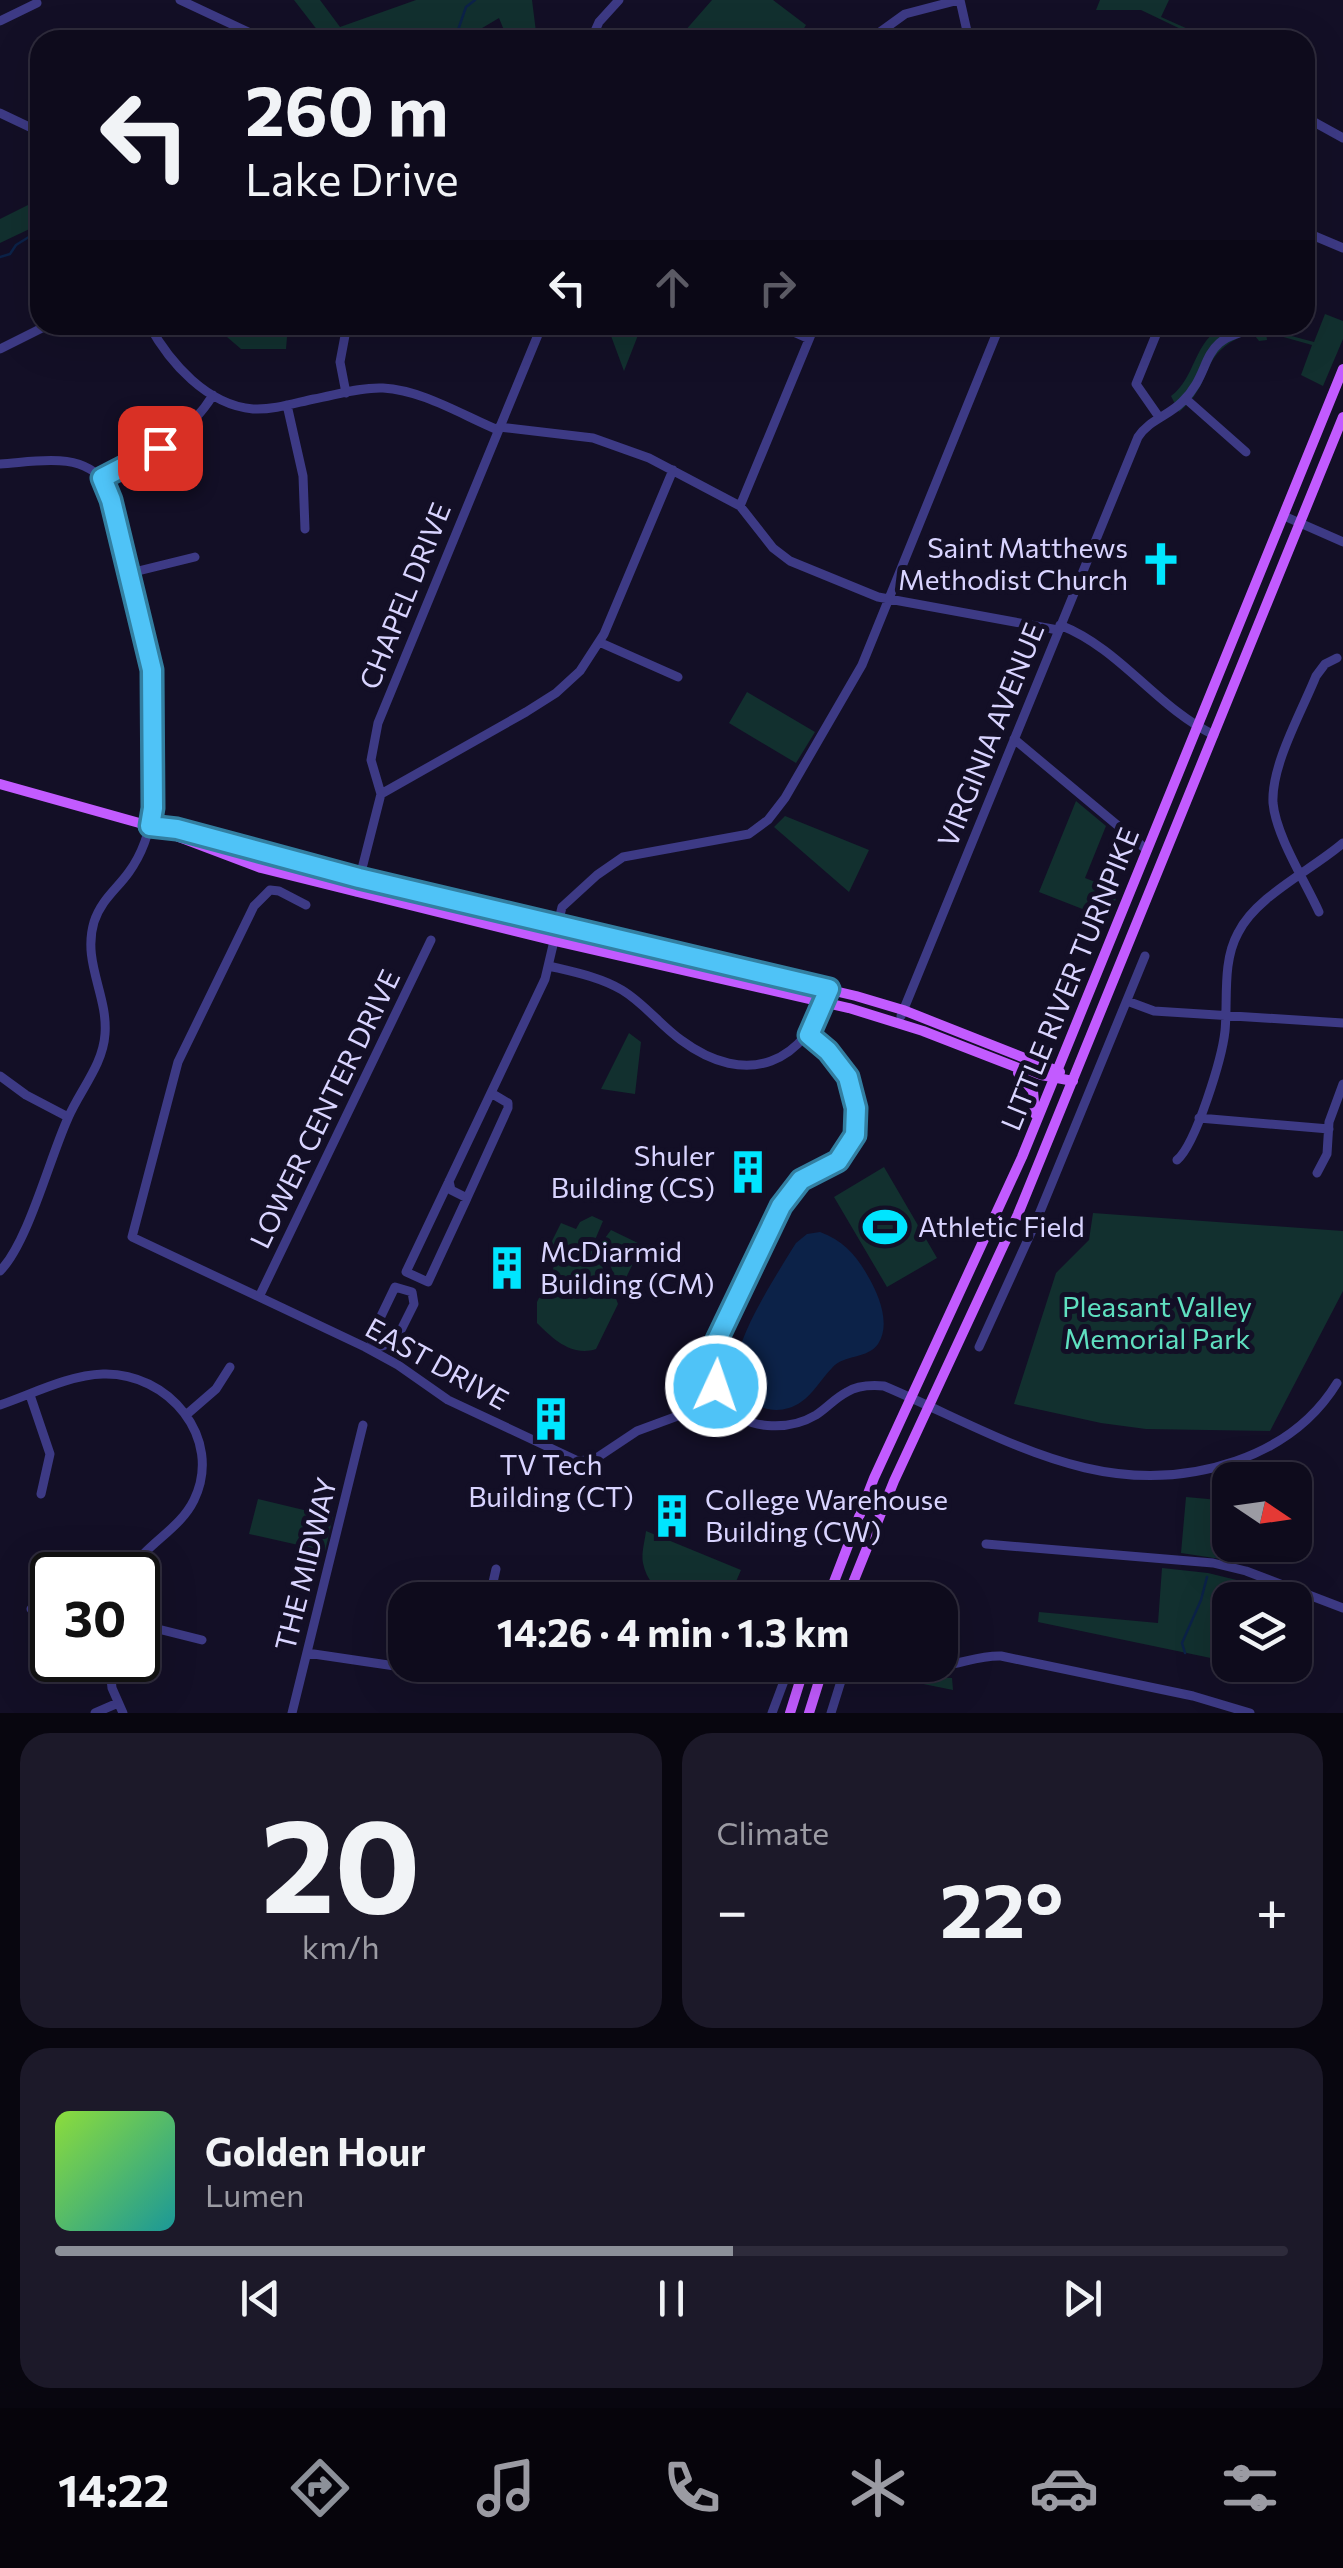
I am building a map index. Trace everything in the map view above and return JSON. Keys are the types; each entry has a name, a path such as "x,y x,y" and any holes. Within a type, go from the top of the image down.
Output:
{"main road":[{"name":"LITTLE RIVER TURNPIKE","path":"833,1582 910,1398 1032,1132 1343,369"},
{"name":"LITTLE RIVER TURNPIKE","path":"853,1582 887,1498 1006,1242 1343,418"},
{"path":"1321,424 1340,432"},
{"path":"0,784 150,826 239,862 825,1002 898,1023 990,1058 1055,1074"},
{"path":"150,826 177,829 359,878 829,989 903,1010 1073,1081"},
{"path":"990,1058 1030,1084 1036,1105 1032,1132"},
{"path":"790,1713 800,1682"},
{"path":"809,1713 819,1682"}],"street":[{"path":"180,0 244,30"},
{"path":"596,30 606,12 619,0"},
{"path":"898,0 905,14"},
{"path":"882,30 905,14 959,0 966,30"},
{"path":"0,21 38,3"},
{"path":"0,113 30,127"},
{"path":"1315,123 1343,138"},
{"path":"1315,236 1343,248"},
{"path":"0,349 30,334"},
{"path":"157,335 181,370 228,403 253,408 366,389 396,390 499,428 608,442 673,470 740,506 773,548 790,562 888,600 1059,628 1106,648 1198,727 1214,735"},
{"path":"345,335 340,362 346,393"},
{"name":"CHAPEL DRIVE","path":"356,892 381,794 372,760 378,723 538,335"},
{"path":"801,335 810,339"},
{"path":"740,506 812,335"},
{"path":"491,1094 508,1103 508,1108 428,1282 406,1272 549,966 562,908 623,857 742,836 768,820 785,798 854,680 996,335"},
{"path":"1156,335 1136,384 1159,417"},
{"path":"1231,335 1216,345 1186,399 1246,452"},
{"path":"1261,335 1262,342"},
{"path":"102,478 175,439 213,395"},
{"name":"VIRGINIA AVENUE","path":"898,1023 1138,437 1186,399"},
{"path":"287,405 303,476 305,529"},
{"path":"0,464 63,460 82,465 102,478 130,572 152,670 153,808 150,826 132,867 106,898 94,921 91,964 104,1014 105,1038 98,1063 68,1116 15,1250 0,1271"},
{"path":"381,794 556,693 580,671 600,642 673,470"},
{"path":"1284,516 1343,542"},
{"path":"130,572 195,557"},
{"path":"600,642 678,677"},
{"path":"1319,912 1279,826 1274,790 1316,676 1325,664 1337,658"},
{"path":"1014,739 1146,850"},
{"path":"1176,1160 1192,1142 1222,1046 1229,960 1240,928 1256,908 1343,844"},
{"name":"EAST DRIVE","path":"306,904 270,890 254,906 178,1062 132,1237 368,1343 448,1400 583,1462 602,1455 638,1430 721,1400"},
{"name":"LOWER CENTER DRIVE","path":"259,1297 431,940"},
{"path":"978,1347 1030,1237 1146,956"},
{"path":"549,966 611,984 635,998 692,1047 728,1062 776,1061 795,1050 809,1035 829,989"},
{"path":"1127,1001 1154,1011 1343,1024"},
{"path":"809,1035 828,1051 848,1077 856,1108 855,1135 838,1161 812,1172 791,1190 714,1346 713,1372 721,1400 735,1414 775,1426 809,1418 856,1388 884,1386 1023,1450 1077,1466 1128,1474 1183,1474 1225,1465 1277,1444 1300,1426 1337,1383"},
{"path":"0,1076 26,1095 68,1116"},
{"path":"1073,1081 1092,1088"},
{"path":"1317,1173 1327,1154 1332,1110 1343,1084"},
{"path":"1199,1118 1328,1129"},
{"path":"449,1181 451,1190 467,1198"},
{"path":"394,1286 412,1292 414,1301 395,1342 388,1346 368,1343 394,1286"},
{"path":"387,1358 388,1346"},
{"path":"186,1415 216,1389 230,1367"},
{"path":"0,1405 88,1376 116,1374 155,1387 186,1415 200,1448 198,1488 179,1521 143,1552"},
{"path":"30,1395 50,1454 41,1494"},
{"name":"THE MIDWAY","path":"292,1713 363,1426"},
{"path":"986,1544 1213,1564 1246,1571 1343,1608"},
{"path":"493,1582 496,1569"},
{"path":"160,1630 202,1640"},
{"path":"307,1653 388,1665"},
{"path":"958,1664 1001,1656 1194,1696 1250,1713"},
{"path":"94,1713 120,1708 114,1682"},
{"path":"772,1713 784,1682"},
{"path":"831,1713 841,1682"}],"green space":[{"path":"294,0 320,0 340,27 416,0 532,0 536,30 504,30 499,18 479,30 317,30"},
{"path":"712,0 773,0 806,25 803,30 686,30"},
{"path":"1100,0 1169,0 1161,17 1196,30 1183,30 1141,10 1096,10"},
{"path":"30,204 30,229 0,243 0,219"},
{"path":"1325,314 1343,321 1343,339 1323,386 1301,375 1312,345 1277,335 1314,342"},
{"path":"225,335 287,335 286,349 241,349"},
{"path":"611,335 638,335 624,371"},
{"path":"1212,335 1245,335 1222,349 1199,389 1179,412 1171,396 1186,379"},
{"path":"747,692 815,732 796,763 729,723"},
{"path":"1076,801 1106,826 1085,878 1119,891 1108,919 1039,892"},
{"path":"785,816 869,850 849,892 774,827"},
{"path":"629,1033 641,1042 635,1094 601,1089"},
{"name":"Athletic Field","path":"884,1167 937,1258 887,1287 834,1197"},
{"name":"Pleasant Valley Memorial Park","path":"1093,1213 1343,1231 1343,1291 1270,1431 1146,1429 1014,1404 1056,1273 1089,1240"},
{"path":"592,1216 603,1221 592,1247 550,1264 543,1259 561,1223 576,1229"},
{"path":"611,1230 642,1245 621,1288 602,1242"},
{"path":"596,1249 609,1286 551,1275 554,1266"},
{"path":"548,1280 614,1293 618,1304 596,1349 571,1349 537,1323 537,1302"},
{"path":"1186,1497 1212,1499 1212,1558 1181,1553"},
{"path":"258,1499 333,1517 325,1551 249,1534"},
{"path":"646,1531 741,1570 736,1582 652,1582 643,1563"},
{"path":"1162,1568 1245,1582 1212,1582 1212,1658 1038,1622 1039,1612 1158,1623"},
{"path":"913,1682 952,1682 953,1690"}],"water":[{"path":"820,1232 843,1245 864,1270 882,1310 882,1336 874,1349 837,1364 801,1402 777,1410 765,1408 754,1403 740,1385 736,1373 740,1347 796,1243 807,1234"}],"waterway":[{"path":"458,30 466,7 475,0"},
{"path":"0,257 10,254 30,236"},
{"path":"1185,1653 1182,1643 1207,1577"}],"place":[{"name":"Saint Matthews Methodist Church","path":"1161,564"},
{"name":"Shuler Building (CS)","path":"748,1172"},
{"name":"Athletic Field","path":"885,1227"},
{"name":"McDiarmid Building (CM)","path":"507,1268"},
{"name":"TV Tech Building (CT)","path":"551,1419"},
{"name":"College Warehouse Building (CW)","path":"672,1516"}],"route":[{"path":"160,448 102,478 111,500 152,670 150,826 177,829 285,860 829,989 809,1035 839,1062 848,1077 856,1108 855,1135 838,1161 801,1180 781,1206 714,1346 716,1386"}]}
